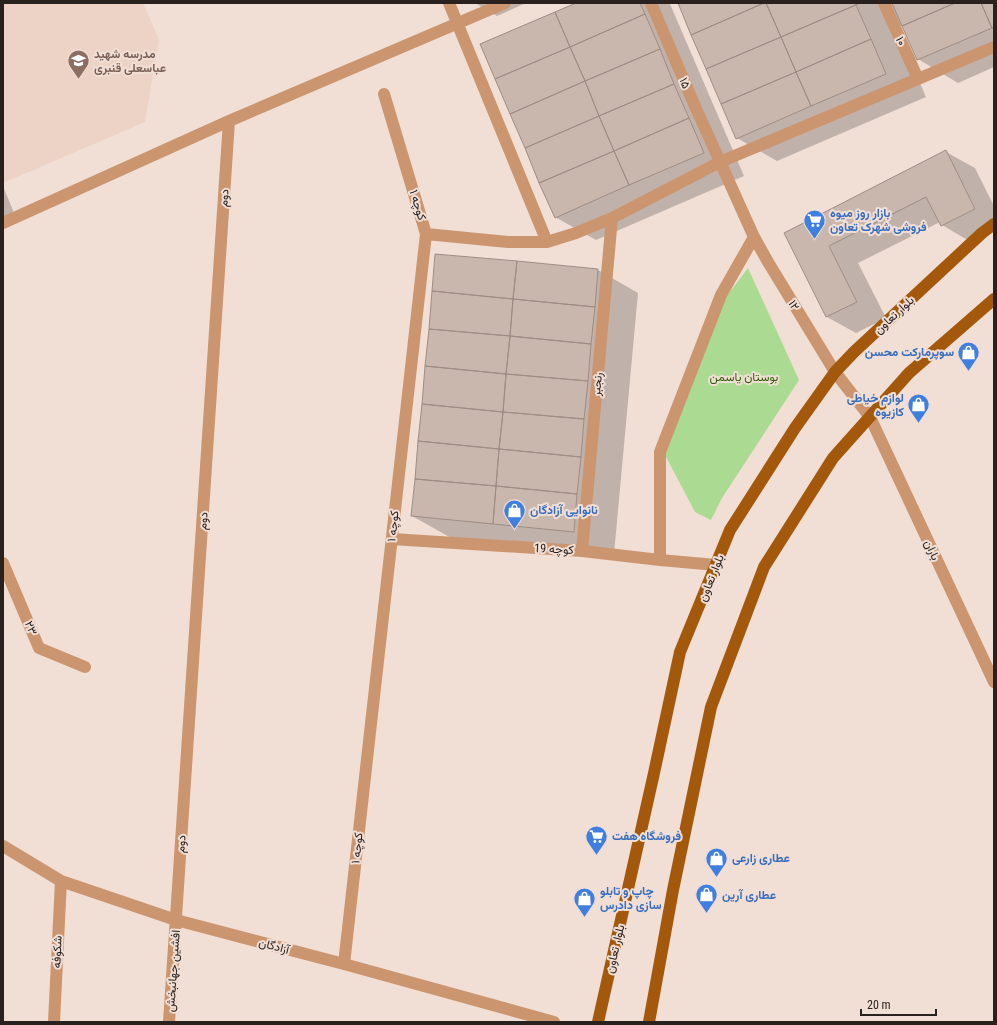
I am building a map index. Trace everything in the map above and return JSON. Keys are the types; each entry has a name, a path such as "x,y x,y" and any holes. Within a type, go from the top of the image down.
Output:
{"main road":[{"name":"بلوار تعاون","path":"598,1022 680,652 730,530 795,428 834,372 982,233 994,224"},
{"path":"649,1022 673,890 710,707 764,568 833,458 908,373 994,299"}],"street":[{"path":"448,3 458,23 547,242"},
{"path":"3,223 230,122 505,3"},
{"name":"۱۵","path":"651,3 754,237"},
{"name":"۱۰","path":"884,3 918,79"},
{"path":"426,234 508,242 547,242 576,233 612,218 720,162 994,47"},
{"name":"کوچه ۱","path":"344,964 426,234 384,94"},
{"name":"دوم","path":"176,920 230,122"},
{"name":"رنجبر","path":"582,551 612,218"},
{"path":"660,560 660,452 721,295 754,237"},
{"name":"۱۲","path":"754,237 834,372 870,417"},
{"name":"باران","path":"870,417 994,682"},
{"name":"کوچه 19","path":"392,539 582,551 716,565"},
{"name":"۲۳","path":"3,563 39,648 85,667"},
{"name":"آزادگان","path":"3,846 61,881 176,920 344,964 554,1022"},
{"name":"شکوفه","path":"54,1022 61,881"},
{"name":"افشین جهانبخش","path":"169,1022 176,920"}],"shaded area":[{"name":"مدرسه شهید عباسعلی قنبری","path":"3,3 143,3 159,40 145,122 3,183"}],"green space":[{"name":"بوستان یاسمن","path":"748,268 799,380 722,498 711,520 695,512 664,453 723,301"}],"building":[{"path":"576,3 640,3 645,14 570,47 555,12"},
{"path":"678,3 764,3 691,35"},
{"path":"766,3 781,37 706,69 691,35"},
{"path":"766,3 860,3 781,37"},
{"path":"892,3 955,3 902,26"},
{"path":"955,3 981,3 992,28 917,60 902,26"},
{"path":"981,3 994,3 994,27 992,28"},
{"path":"856,5 871,39 796,72 781,37"},
{"path":"555,12 570,47 495,79 480,44"},
{"path":"645,14 660,49 585,81 570,47"},
{"path":"781,37 796,72 721,104 706,69"},
{"path":"871,39 886,74 811,106 796,72"},
{"path":"570,47 585,81 510,114 495,79"},
{"path":"660,49 674,84 599,116 585,81"},
{"path":"796,72 811,106 736,139 721,104"},
{"path":"585,81 599,116 525,148 510,114"},
{"path":"674,84 689,118 614,151 599,116"},
{"path":"599,116 614,151 539,183 525,148"},
{"path":"689,118 704,153 629,185 614,151"},
{"name":"بازار روز میوه فروشی شهرک تعاون","path":"946,150 975,209 941,226 926,197 829,246 857,302 826,317 784,233"},
{"path":"614,151 629,185 555,218 539,183"},
{"path":"435,254 517,261 513,299 432,291"},
{"path":"517,261 598,269 595,307 513,299"},
{"path":"432,291 513,299 510,336 429,329"},
{"path":"513,299 595,307 591,344 510,336"},
{"path":"429,329 510,336 506,374 425,366"},
{"path":"510,336 591,344 588,381 506,374"},
{"path":"425,366 506,374 503,412 422,404"},
{"path":"506,374 588,381 584,419 503,412"},
{"path":"422,404 503,412 499,449 418,441"},
{"path":"503,412 584,419 581,457 499,449"},
{"path":"418,441 499,449 496,486 415,479"},
{"path":"499,449 581,457 577,494 496,486"},
{"path":"415,479 496,486 493,524 411,516"},
{"path":"496,486 577,494 574,532 493,524"}],"place":[{"name":"مدرسه شهید عباسعلی قنبری","path":"78,80"},
{"name":"بازار روز میوه فروشی شهرک تعاون","path":"815,240"},
{"name":"سوپرمارکت محسن","path":"969,372"},
{"name":"لوازم خیاطی کازیوه","path":"919,424"},
{"name":"نانوایی آزادگان","path":"515,530"},
{"name":"فروشگاه هفت","path":"596,856"},
{"name":"عطاری زارعی","path":"717,878"},
{"name":"عطاری آرین","path":"707,914"},
{"name":"چاپ و تابلو سازی دادرس","path":"585,918"}]}
